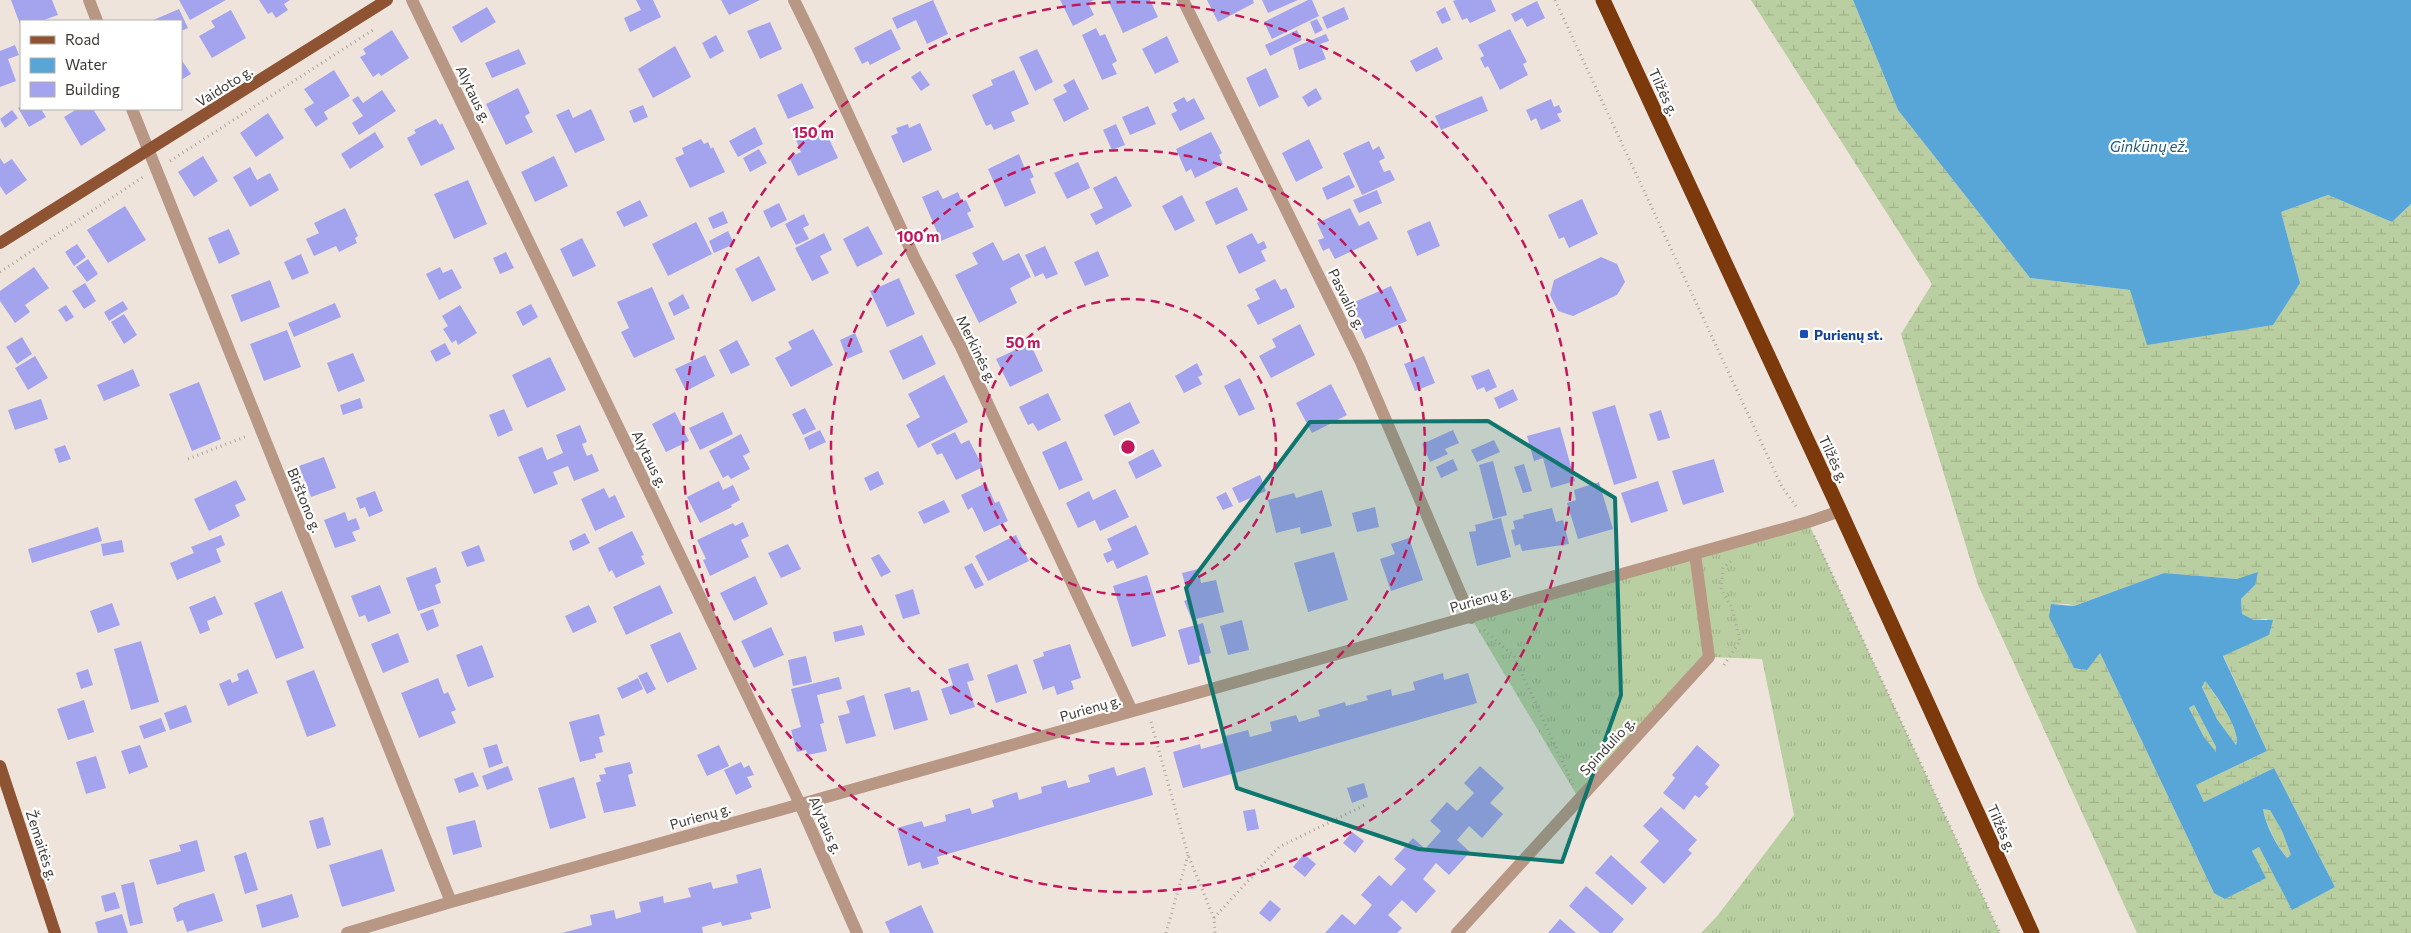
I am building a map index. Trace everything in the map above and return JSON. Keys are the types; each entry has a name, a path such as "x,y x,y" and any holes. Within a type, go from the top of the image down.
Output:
{"highway":[{"name":"Tilžės g.","path":"1603,0 1840,511 2032,933"}],"main road":[{"name":"Vaidoto g.","path":"0,243 387,0"},
{"name":"Žemaitės g.","path":"0,766 55,933"}],"street":[{"path":"89,0 97,20"},
{"name":"Alytaus g.","path":"412,0 800,804 857,933"},
{"name":"Merkinės g.","path":"794,0 818,47 915,259 961,347 1132,711"},
{"name":"Pasvalio g.","path":"1183,0 1360,360 1471,618"},
{"name":"Birštono g.","path":"132,110 451,902"},
{"name":"Purienų g.","path":"347,933 800,804 1471,618 1808,522 1840,511"},
{"name":"Spindulio g.","path":"1456,933 1710,657 1695,554"}],"path":[{"path":"1555,0 1782,487 1808,522 2000,933"},
{"path":"0,272 156,169 201,142 381,25"},
{"path":"188,459 262,431"},
{"path":"1471,618 1514,656 1579,799"},
{"path":"1147,707 1188,855 1214,918 1215,933"},
{"path":"1214,918 1279,847 1365,805"},
{"path":"1166,933 1188,855"}],"highlighted area":[{"path":"1488,421 1615,498 1621,695 1562,862 1418,849 1237,788 1186,588 1310,422"}],"green space":[{"path":"1751,0 1853,0 1898,110 2030,278 2130,290 2300,283 2281,212 2328,195 2392,222 2411,204 2411,933 2137,933 1978,585 1901,334 1932,284","holes":["2164,573 2237,579 2255,585 2241,599 2242,615 2254,620 2267,619 2269,635 2223,655 2267,751 2196,785 2204,802 2274,768 2335,887 2292,909 2259,847 2252,851 2265,878 2214,893 2100,653 2051,604 2074,606"]},
{"path":"1808,522 2000,933 1701,933 1718,915 1794,815 1762,659 1709,657 1579,799 1471,618"},
{"path":"2205,680 2231,721 2237,738 2236,745 2217,719 2202,686"},
{"path":"2194,705 2216,747 2216,753 2204,737 2189,708"},
{"path":"2263,809 2270,809 2282,831 2291,855 2287,858 2272,835"}],"water":[{"name":"Ginkūnų ež.","path":"1853,0 2411,0 2411,204 2392,222 2328,195 2281,212 2300,283 2273,325 2147,345 2130,290 2030,278 1898,110"},
{"path":"2258,572 2255,585 2241,599 2242,614 2254,620 2273,620 2269,635 2223,656 2267,751 2196,785 2204,802 2274,768 2335,887 2292,910 2259,847 2252,851 2266,878 2225,899 2214,893 2100,653 2087,670 2074,668 2049,617 2051,604 2074,606 2164,573 2237,579","holes":["2205,681 2231,721 2237,739 2236,745 2217,719 2202,687","2194,705 2216,747 2216,752 2204,737 2189,708","2263,809 2270,810 2282,831 2291,855 2287,858 2266,822"]}],"building":[{"path":"11,0 52,0 58,15 44,20 20,20 20,24"},
{"path":"179,0 226,0 190,20"},
{"path":"259,0 290,0 284,4 288,10 276,18 272,12 268,14"},
{"path":"636,0 653,0 661,17 630,32 624,18 641,10"},
{"path":"721,0 760,0 729,15"},
{"path":"933,0 948,34 927,44 916,20 897,29 892,18"},
{"path":"1060,0 1094,0 1088,3 1094,15 1073,26"},
{"path":"1108,0 1150,0 1158,17 1123,33"},
{"path":"1207,0 1253,0 1254,3 1218,22"},
{"path":"1262,0 1298,0 1268,13"},
{"path":"1308,0 1312,0 1319,16 1272,39 1264,22"},
{"path":"1491,0 1496,11 1470,23 1467,18 1462,20 1453,1"},
{"path":"1537,1 1545,18 1527,27 1522,18 1515,22 1511,14"},
{"path":"487,7 496,22 461,43 452,27"},
{"path":"1344,7 1349,19 1327,29 1322,17"},
{"path":"1445,7 1451,20 1442,24 1436,12"},
{"path":"179,9 188,28 182,31 182,20 153,20"},
{"path":"231,10 246,38 212,58 199,36 215,27 211,21"},
{"path":"1317,19 1323,30 1315,34 1310,22"},
{"path":"770,22 782,49 760,59 747,31"},
{"path":"1096,28 1100,36 1105,34 1117,61 1112,64 1117,74 1102,80 1082,35"},
{"path":"891,29 901,49 870,65 868,61 862,64 854,48"},
{"path":"1510,29 1527,62 1523,64 1528,75 1500,90 1488,66 1485,68 1480,58 1484,56 1478,45"},
{"path":"392,30 409,58 381,76 379,73 373,77 360,57 366,54 363,49"},
{"path":"1297,30 1302,40 1270,56 1265,45"},
{"path":"1326,34 1329,41 1320,44 1326,59 1299,70 1293,48"},
{"path":"716,35 724,51 710,59 702,43"},
{"path":"1167,36 1179,62 1155,74 1142,49"},
{"path":"15,45 19,55 8,59 16,81 0,87 0,51"},
{"path":"675,46 691,77 653,98 638,69"},
{"path":"1437,47 1443,59 1416,72 1410,61"},
{"path":"519,49 526,64 492,78 485,63"},
{"path":"1037,49 1053,82 1035,91 1019,57"},
{"path":"182,60 191,74 182,79"},
{"path":"1266,68 1279,97 1259,107 1246,78"},
{"path":"334,70 350,96 324,112 328,119 316,127 304,109 314,103 304,89"},
{"path":"1014,70 1029,104 1011,112 1015,121 994,130 991,124 986,126 972,95 993,85 991,80"},
{"path":"920,71 930,85 921,91 911,77"},
{"path":"1074,79 1089,109 1064,122 1053,99 1067,92 1063,85"},
{"path":"802,83 814,108 788,119 777,95"},
{"path":"518,88 530,113 525,116 533,132 506,145 486,104"},
{"path":"1316,88 1322,99 1308,107 1302,97"},
{"path":"382,90 396,111 359,135 352,123 363,116 352,100 358,96 363,103"},
{"path":"1482,96 1488,111 1441,130 1435,116"},
{"path":"1184,97 1187,102 1194,98 1205,119 1180,131 1171,114 1177,111 1173,103"},
{"path":"1551,99 1554,107 1559,105 1562,112 1557,114 1561,121 1541,130 1536,118 1531,121 1526,110"},
{"path":"643,105 648,117 634,123 629,111"},
{"path":"1148,106 1156,124 1130,135 1122,117"},
{"path":"20,107 20,110 42,110 46,117 29,127 18,108"},
{"path":"569,109 573,118 591,109 605,140 575,153 556,115"},
{"path":"12,110 18,118 5,128 0,119"},
{"path":"75,110 94,110 106,130 81,146 64,117"},
{"path":"268,113 284,138 256,157 240,133"},
{"path":"436,119 440,125 442,123 455,149 421,166 407,138 416,133 414,130"},
{"path":"920,123 932,150 903,163 891,136 898,133 896,128 908,124 909,128"},
{"path":"1116,124 1125,145 1112,150 1103,130"},
{"path":"755,127 763,144 738,157 729,141"},
{"path":"824,128 838,158 798,176 789,157 801,152 796,140"},
{"path":"375,132 384,147 350,169 341,154"},
{"path":"1211,132 1222,153 1219,155 1223,164 1195,178 1191,169 1186,172 1176,149"},
{"path":"701,139 704,144 708,142 711,149 713,147 725,172 690,188 675,158 684,154 682,148"},
{"path":"1309,139 1323,168 1296,182 1282,153"},
{"path":"1369,141 1373,150 1379,146 1385,158 1379,161 1384,172 1390,170 1395,180 1362,195 1343,153"},
{"path":"759,149 767,163 750,172 743,158"},
{"path":"1019,154 1025,169 1029,167 1034,177 1030,179 1036,193 1005,207 988,169"},
{"path":"203,156 218,181 194,197 178,172"},
{"path":"554,156 568,186 535,202 521,172"},
{"path":"0,158 4,164 12,159 27,180 6,195 0,186"},
{"path":"1078,162 1090,188 1067,199 1054,173"},
{"path":"250,167 257,180 270,173 279,190 250,207 233,177"},
{"path":"1349,175 1355,187 1327,200 1322,188"},
{"path":"1116,176 1132,206 1096,225 1090,214 1103,208 1093,188"},
{"path":"468,180 487,224 454,239 434,194"},
{"path":"1237,187 1248,210 1216,225 1205,202"},
{"path":"938,190 943,199 958,192 962,202 966,200 971,211 967,213 974,227 941,241 922,197"},
{"path":"1377,190 1382,203 1359,213 1353,200"},
{"path":"1182,195 1195,221 1175,231 1162,206"},
{"path":"1582,199 1598,234 1569,248 1564,237 1559,239 1548,215"},
{"path":"640,200 648,216 624,227 616,212"},
{"path":"779,203 787,220 771,228 763,211"},
{"path":"125,206 146,240 108,263 87,230"},
{"path":"345,208 358,236 355,238 357,243 339,252 336,246 314,256 306,239 319,233 314,223"},
{"path":"1350,208 1359,226 1369,221 1378,239 1335,259 1329,248 1323,251 1318,240 1324,238 1317,223"},
{"path":"723,211 728,223 713,229 708,218"},
{"path":"804,214 809,225 803,228 809,239 796,245 785,224"},
{"path":"1430,221 1440,246 1417,256 1407,231"},
{"path":"696,222 712,254 668,276 652,244"},
{"path":"868,226 883,254 857,267 843,239"},
{"path":"229,229 240,254 219,264 208,238"},
{"path":"728,231 734,244 714,253 709,241"},
{"path":"824,233 832,250 820,256 829,273 812,281 795,248"},
{"path":"1252,233 1258,244 1264,241 1267,248 1261,251 1266,261 1239,274 1226,246"},
{"path":"582,238 596,266 573,277 560,249"},
{"path":"993,242 1003,261 1019,253 1031,277 1010,288 1017,303 979,323 955,275 978,264 972,253"},
{"path":"77,244 86,257 74,266 65,252"},
{"path":"1045,246 1058,274 1046,279 1043,273 1035,277 1025,255"},
{"path":"1098,251 1109,276 1085,286 1074,262"},
{"path":"506,252 514,268 500,274 493,258"},
{"path":"301,254 309,273 292,280 284,262"},
{"path":"759,256 776,290 752,302 735,269"},
{"path":"1601,257 1617,264 1625,282 1617,295 1573,316 1558,311 1550,295 1554,280"},
{"path":"88,259 98,274 87,282 76,267"},
{"path":"34,267 49,288 25,305 30,312 15,323 0,301 0,291"},
{"path":"440,267 443,273 452,269 462,288 439,300 426,274"},
{"path":"899,278 915,314 887,327 870,291"},
{"path":"1275,279 1281,290 1286,288 1295,307 1258,325 1247,305 1260,299 1255,289"},
{"path":"270,280 280,307 241,322 231,295"},
{"path":"85,283 96,301 84,309 72,291"},
{"path":"1391,286 1407,321 1365,339 1350,304"},
{"path":"652,287 675,339 634,358 621,332 629,328 617,302"},
{"path":"683,294 690,308 674,316 668,303"},
{"path":"123,301 128,309 109,321 104,312"},
{"path":"335,303 341,317 294,337 288,323"},
{"path":"531,304 538,317 523,326 516,312"},
{"path":"66,305 74,317 66,322 58,310"},
{"path":"460,305 477,333 458,345 456,340 452,343 443,329 448,326 442,316"},
{"path":"124,314 137,335 124,344 111,322"},
{"path":"1300,324 1315,355 1271,378 1259,356 1276,347 1272,339"},
{"path":"813,329 833,365 791,387 775,358 792,349 788,342"},
{"path":"287,330 301,367 264,381 250,344"},
{"path":"855,333 863,352 847,359 840,340"},
{"path":"922,335 936,364 903,380 889,351"},
{"path":"22,337 32,354 17,364 6,347"},
{"path":"737,340 750,365 731,374 719,350"},
{"path":"445,343 451,354 436,362 430,351"},
{"path":"1030,343 1043,371 1010,387 996,359"},
{"path":"353,353 365,381 338,392 327,363"},
{"path":"705,355 715,376 686,391 675,369"},
{"path":"35,356 48,378 28,390 15,368"},
{"path":"1424,356 1435,383 1415,391 1404,364"},
{"path":"550,357 566,390 527,408 512,375"},
{"path":"1197,363 1203,375 1198,377 1202,384 1184,393 1175,376"},
{"path":"133,369 140,386 104,401 97,385"},
{"path":"1489,369 1497,387 1486,392 1484,387 1477,390 1471,376"},
{"path":"944,375 968,422 918,448 906,425 920,417 908,394"},
{"path":"1240,378 1255,409 1239,416 1224,386"},
{"path":"199,382 221,439 192,451 169,394"},
{"path":"1331,384 1347,415 1312,433 1296,403"},
{"path":"1513,389 1518,400 1499,409 1494,398"},
{"path":"1048,393 1061,420 1038,431 1033,423 1028,425 1019,407"},
{"path":"360,398 363,408 343,415 340,405"},
{"path":"41,399 48,419 15,430 8,410"},
{"path":"1130,402 1140,423 1114,436 1104,415"},
{"path":"1615,405 1637,478 1614,485 1592,412"},
{"path":"805,408 816,429 803,435 792,414"},
{"path":"504,409 513,430 498,437 489,415"},
{"path":"1661,410 1670,438 1658,441 1649,414"},
{"path":"675,412 689,441 666,452 652,424"},
{"path":"723,412 733,434 700,450 689,428"},
{"path":"580,425 587,442 582,444 587,456 592,454 599,471 574,481 568,466 553,472 558,484 534,494 518,457 542,447 547,460 563,453 556,435"},
{"path":"1560,427 1575,481 1551,488 1543,458 1534,461 1527,436"},
{"path":"820,430 826,442 809,450 804,438"},
{"path":"1453,430 1459,443 1445,449 1448,454 1430,462 1422,444"},
{"path":"955,432 961,444 969,440 983,467 956,480 942,453 937,455 931,444"},
{"path":"741,434 750,452 743,456 750,469 731,479 728,475 723,478 709,451"},
{"path":"1494,440 1500,452 1477,462 1471,450"},
{"path":"1066,441 1083,480 1059,490 1042,452"},
{"path":"65,445 71,459 59,463 54,449"},
{"path":"1153,449 1162,466 1136,479 1128,462"},
{"path":"324,457 336,488 311,497 299,466"},
{"path":"1453,459 1458,470 1441,478 1436,467"},
{"path":"1714,459 1724,492 1683,505 1672,471"},
{"path":"1493,461 1507,515 1493,519 1479,465"},
{"path":"1524,464 1532,491 1523,493 1514,467"},
{"path":"878,471 884,484 870,491 864,478"},
{"path":"1260,475 1266,491 1239,503 1232,488"},
{"path":"236,480 246,500 235,505 240,516 209,531 194,499"},
{"path":"719,481 723,490 733,485 740,500 731,505 732,507 700,523 687,497"},
{"path":"1658,481 1668,511 1631,523 1621,493"},
{"path":"1599,482 1613,529 1578,539 1567,503 1576,500 1574,490"},
{"path":"986,483 995,503 999,501 1008,521 984,532 972,507 968,510 961,495"},
{"path":"604,488 609,498 615,495 625,517 595,531 581,499"},
{"path":"1115,489 1129,517 1100,531 1095,520 1078,528 1066,503 1089,491 1093,500"},
{"path":"1322,490 1332,526 1301,534 1300,527 1276,533 1268,500 1294,493 1296,498"},
{"path":"375,491 383,511 369,517 365,507 360,509 356,498"},
{"path":"1226,492 1233,506 1223,510 1216,497"},
{"path":"944,500 950,512 924,524 918,512"},
{"path":"1375,507 1379,527 1357,532 1352,513"},
{"path":"1552,508 1556,522 1563,520 1569,544 1522,551 1520,544 1515,546 1511,530 1515,529 1513,521 1524,518 1523,515"},
{"path":"345,512 348,521 356,518 360,529 352,532 356,541 335,548 324,520"},
{"path":"1501,518 1511,557 1477,566 1469,532 1476,531 1475,525"},
{"path":"743,522 749,536 741,540 749,557 710,576 703,560 706,559 697,540 733,523 735,526"},
{"path":"1136,525 1149,554 1117,569 1113,560 1107,563 1103,554 1112,550 1107,539"},
{"path":"98,527 102,541 32,563 28,549"},
{"path":"632,531 644,555 641,556 645,564 616,578 612,570 609,572 598,548"},
{"path":"585,533 590,543 573,551 569,541"},
{"path":"221,535 225,545 216,549 221,562 177,580 170,563 194,553 191,547"},
{"path":"1016,535 1029,561 988,581 975,556"},
{"path":"1409,538 1423,580 1391,591 1380,559 1395,554 1391,544"},
{"path":"122,540 124,552 103,556 101,544"},
{"path":"788,544 801,569 781,578 768,553"},
{"path":"479,545 485,561 467,567 461,552"},
{"path":"1334,552 1348,600 1308,612 1294,563"},
{"path":"879,554 891,572 881,577 871,558"},
{"path":"972,563 984,585 975,589 964,567"},
{"path":"436,567 441,582 435,585 441,603 418,611 406,578"},
{"path":"1198,569 1201,583 1216,580 1224,612 1192,620 1184,601 1189,599 1182,573"},
{"path":"1147,575 1166,636 1132,647 1113,586"},
{"path":"755,576 768,604 734,621 720,593"},
{"path":"380,585 391,613 368,622 365,615 359,617 351,596"},
{"path":"660,585 673,613 626,635 613,607"},
{"path":"913,589 920,614 903,619 895,595"},
{"path":"282,591 304,648 276,659 254,603"},
{"path":"215,596 223,614 207,621 210,630 200,634 189,607"},
{"path":"112,603 120,625 98,633 90,611"},
{"path":"589,605 597,622 573,633 565,616"},
{"path":"433,609 439,626 427,631 420,614"},
{"path":"1242,620 1249,650 1228,655 1220,626"},
{"path":"1203,623 1211,653 1199,656 1200,662 1188,665 1178,630"},
{"path":"862,625 865,635 835,642 833,632"},
{"path":"771,627 784,655 754,668 741,641"},
{"path":"680,632 697,669 667,683 650,645"},
{"path":"398,633 409,662 383,673 371,644"},
{"path":"141,641 159,702 131,710 114,649"},
{"path":"1070,644 1081,678 1071,681 1074,689 1057,695 1054,686 1043,690 1033,660 1044,656 1043,652"},
{"path":"482,645 494,677 468,687 456,655"},
{"path":"806,656 812,682 793,686 788,660"},
{"path":"968,663 974,680 967,682 975,707 950,715 941,689 953,685 948,669"},
{"path":"1017,664 1027,693 996,703 987,675"},
{"path":"88,669 93,685 81,689 76,673"},
{"path":"248,669 258,693 228,706 219,684 230,679 232,683 239,680 237,674"},
{"path":"314,670 336,726 307,737 286,681"},
{"path":"647,672 656,689 647,694 638,676"},
{"path":"1443,673 1444,680 1468,673 1477,703 1183,788 1173,752 1200,744 1201,749 1223,743 1222,737 1248,730 1250,737 1272,731 1270,722 1296,715 1299,722 1320,716 1318,710 1345,702 1346,706 1368,700 1366,696 1391,689 1392,696 1415,690 1413,682"},
{"path":"839,677 842,689 817,695 824,723 820,724 827,751 808,755 806,750 797,752 791,730 801,727 791,689"},
{"path":"438,678 444,694 448,692 456,710 451,712 456,723 419,738 401,693"},
{"path":"638,678 643,689 622,699 617,688"},
{"path":"910,687 911,692 919,690 928,720 894,730 884,694"},
{"path":"864,695 876,736 846,744 838,716 850,713 846,701"},
{"path":"84,700 94,732 68,740 57,709"},
{"path":"186,705 192,722 170,730 164,713"},
{"path":"599,714 605,735 599,737 603,752 595,754 596,758 580,762 569,722"},
{"path":"161,718 166,731 144,739 139,726"},
{"path":"497,744 503,763 489,768 483,748"},
{"path":"140,745 148,767 129,774 121,751"},
{"path":"719,745 729,766 707,776 697,755"},
{"path":"1697,745 1720,765 1705,784 1709,787 1699,798 1695,795 1684,810 1663,793 1675,778 1672,775"},
{"path":"96,756 106,788 86,794 76,762"},
{"path":"630,762 633,773 628,775 636,806 604,813 596,783 601,781 599,775 606,774 604,768"},
{"path":"741,762 744,768 749,765 754,775 747,777 752,787 736,795 724,770"},
{"path":"508,766 513,780 487,790 482,776"},
{"path":"1480,766 1504,788 1490,803 1503,814 1482,838 1469,826 1457,840 1470,852 1449,875 1436,863 1423,879 1436,891 1416,913 1402,900 1388,915 1402,928 1397,933 1325,933 1342,914 1355,925 1372,905 1361,895 1379,875 1391,886 1406,869 1394,859 1413,838 1425,849 1441,831 1430,821 1447,802 1457,811 1474,793 1464,783"},
{"path":"1114,767 1117,776 1145,767 1153,795 937,857 939,864 922,869 920,862 908,866 897,828 922,821 924,827 946,821 945,815 970,808 972,814 994,807 992,800 1017,792 1019,800 1042,793 1041,787 1066,780 1068,788 1090,782 1088,775"},
{"path":"473,772 479,786 459,793 454,779"},
{"path":"574,777 586,818 550,829 538,788"},
{"path":"1364,783 1368,797 1352,803 1347,788"},
{"path":"1661,807 1697,840 1688,850 1692,853 1664,884 1640,862 1659,841 1643,826"},
{"path":"1255,809 1259,829 1247,831 1243,811"},
{"path":"323,817 331,845 317,849 309,821"},
{"path":"475,820 482,847 453,855 446,827"},
{"path":"1352,832 1364,841 1355,853 1343,843"},
{"path":"197,840 205,871 157,885 149,860 181,851 179,845"},
{"path":"382,849 395,891 342,907 329,865"},
{"path":"246,852 258,890 245,894 234,856"},
{"path":"1304,854 1316,864 1305,877 1293,867"},
{"path":"1611,855 1647,888 1632,905 1595,873"},
{"path":"761,868 771,908 750,913 752,919 722,926 721,922 702,927 703,933 562,933 592,925 590,915 614,910 616,919 641,912 639,902 663,896 664,903 691,897 688,888 711,882 713,889 738,883 736,875"},
{"path":"134,882 143,923 130,926 121,885"},
{"path":"1586,886 1624,919 1612,933 1600,933 1569,906"},
{"path":"115,892 120,908 105,912 101,896"},
{"path":"214,893 223,921 187,932 183,920 177,922 173,908 179,904"},
{"path":"292,894 299,917 262,928 256,905"},
{"path":"1270,900 1281,909 1270,922 1259,913"},
{"path":"921,905 934,933 890,933 885,922"},
{"path":"122,914 128,933 98,933 95,922"},
{"path":"1560,919 1576,933 1548,933"}],"place":[{"name":"Purienų st.","path":"1804,334"}]}
